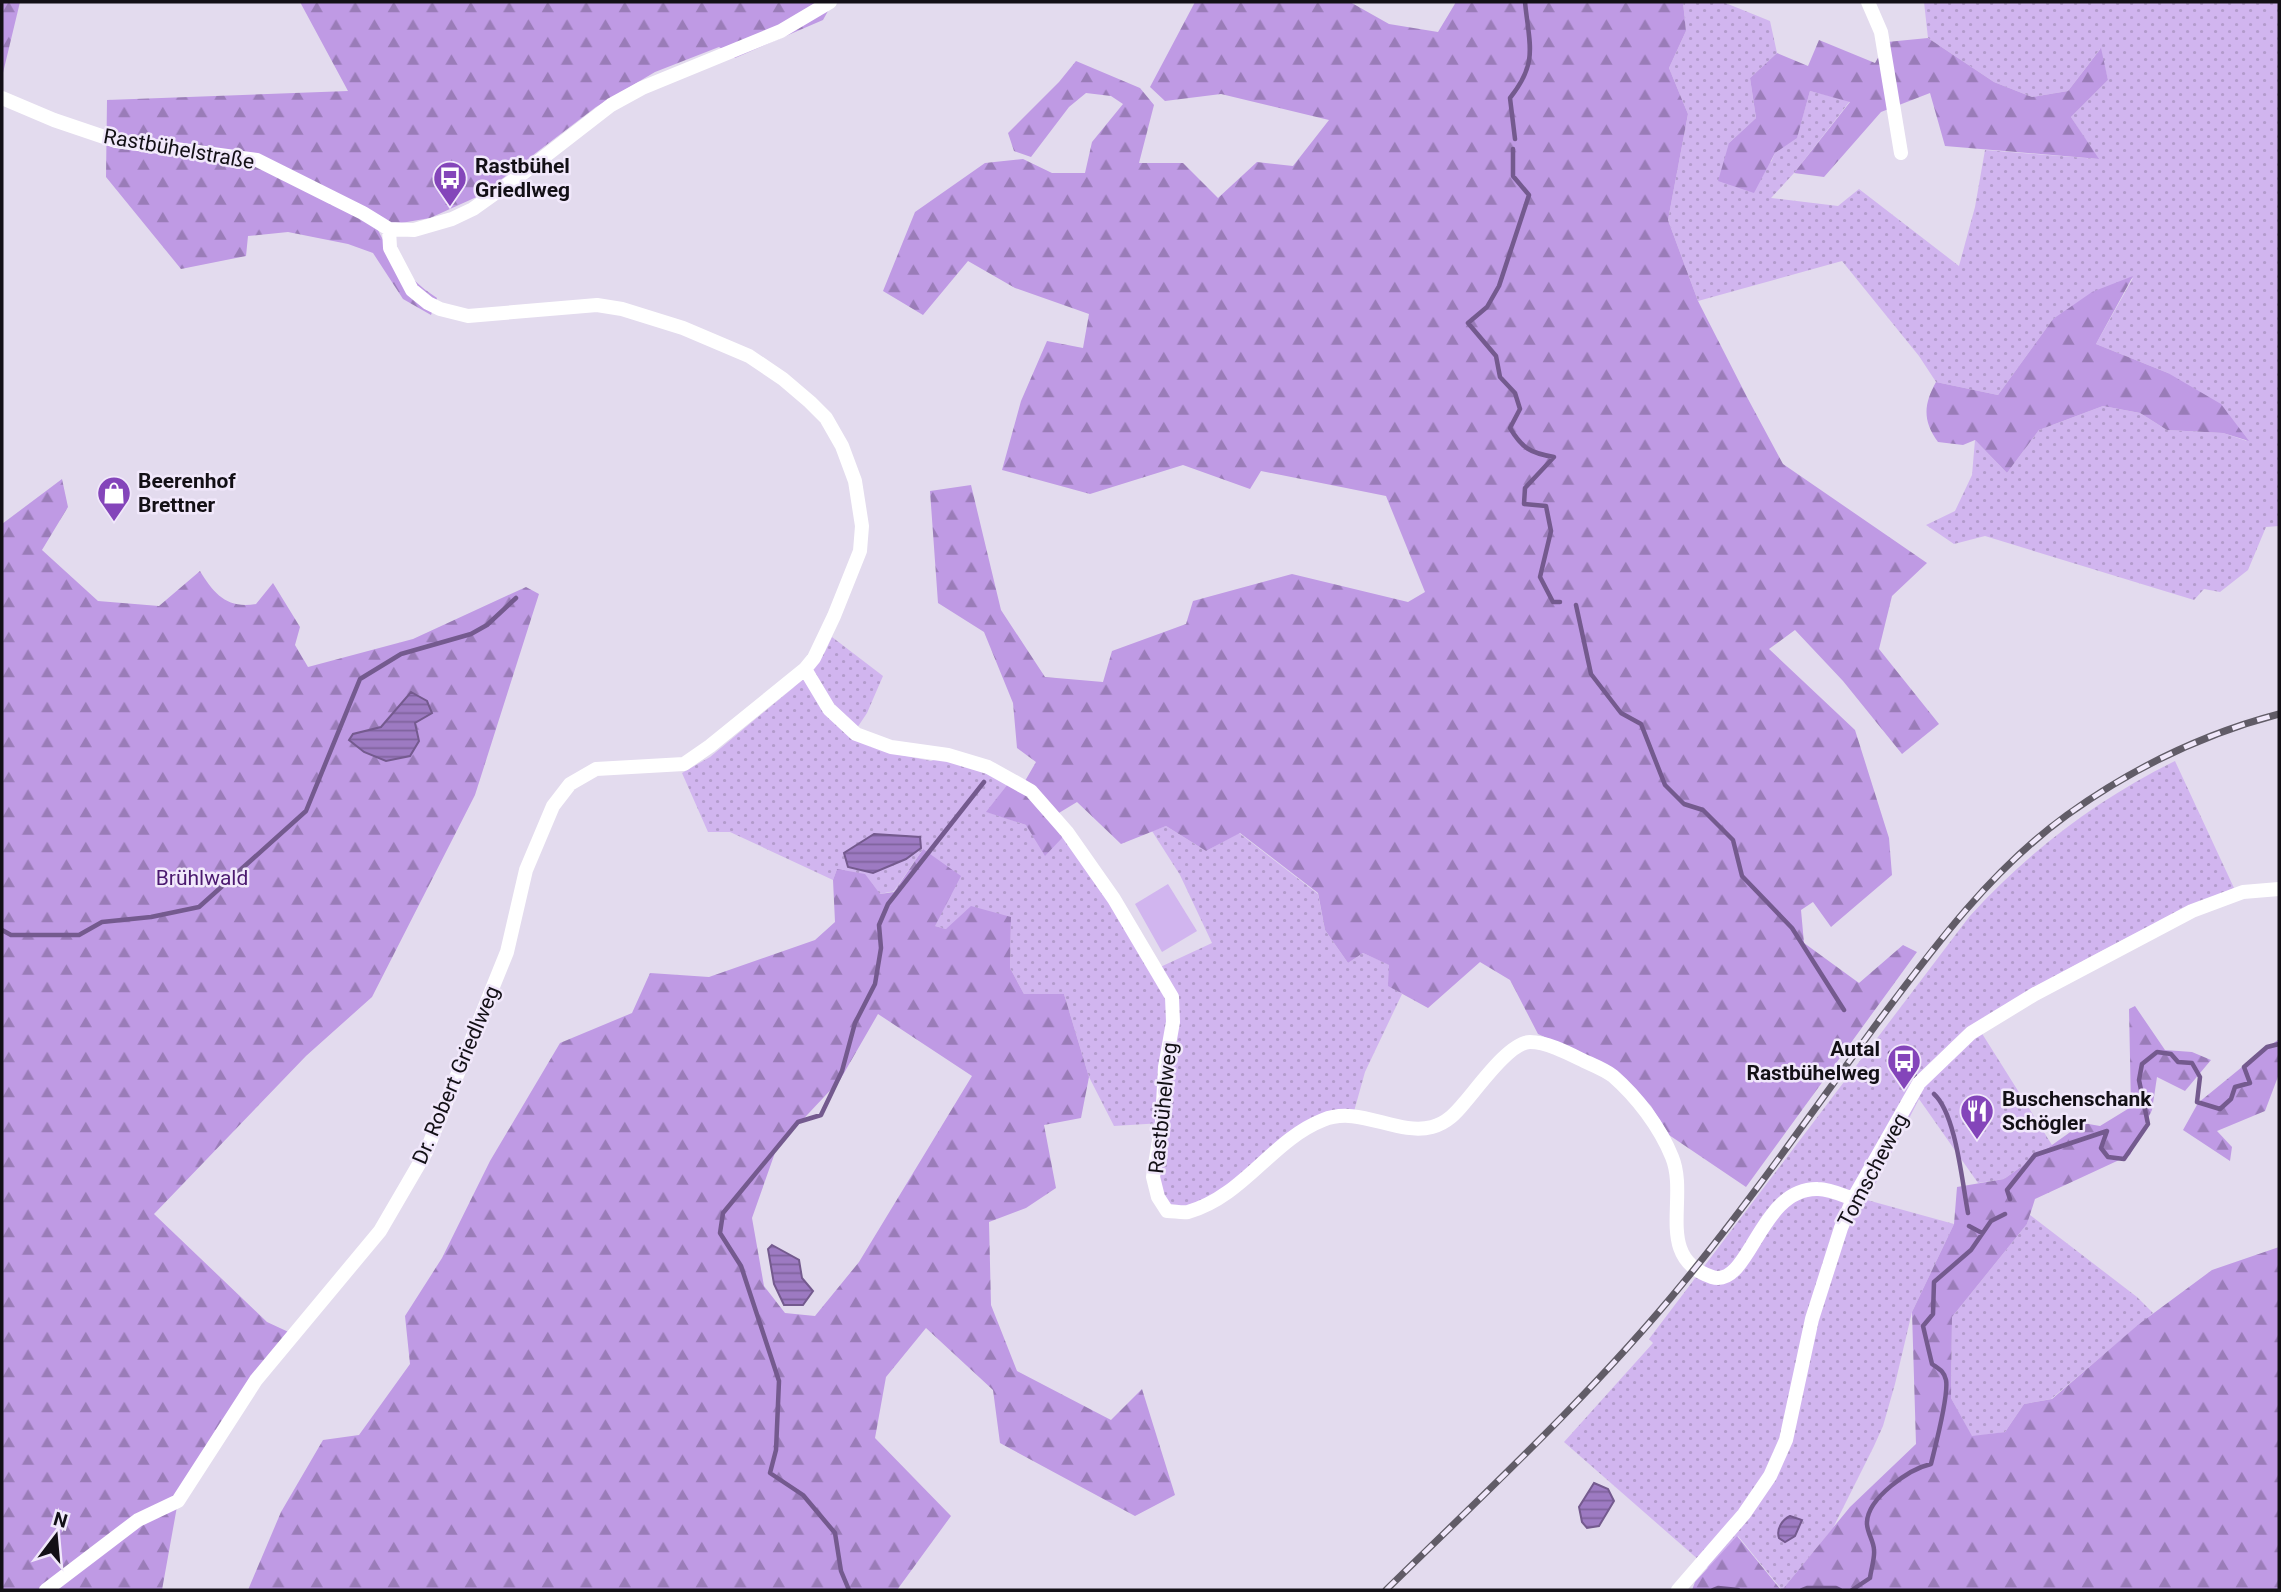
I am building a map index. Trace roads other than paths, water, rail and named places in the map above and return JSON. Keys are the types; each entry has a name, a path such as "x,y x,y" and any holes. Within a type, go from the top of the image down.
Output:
{"street":[{"path":"805,669 814,658 834,616 860,551 862,526 855,481 842,446 826,418 783,379 749,356 683,328 622,309 597,304 468,316 440,309 412,290 390,248 389,229 414,230 452,219 473,209 611,105 658,80 781,32 830,2"},
{"path":"1868,2 1881,32 1901,153"},
{"name":"Rastbühelstraße","path":"2,98 54,120 116,141 257,160 363,213 389,229"},
{"name":"Rastbühelweg","path":"805,669 829,709 856,734 891,747 948,755 988,767 1031,791 1067,832 1114,899 1172,996 1173,1022 1165,1067 1160,1134 1153,1177 1158,1197 1167,1211 1187,1212 1212,1201 1241,1183 1296,1134 1325,1118 1353,1115 1423,1129 1437,1126 1451,1118 1511,1049 1528,1042 1567,1052 1611,1075 1644,1109 1672,1157 1678,1176 1675,1223 1680,1253 1708,1276 1719,1279 1730,1276 1739,1267 1769,1216 1788,1197 1803,1190 1818,1189 1853,1199"},
{"name":"Dr. Robert Griedlweg","path":"46,1590 138,1520 178,1501 256,1380 380,1231 426,1152 436,1129 508,953 526,870 553,806 570,784 596,769 684,764 805,669"},
{"name":"Tomscheweg","path":"1678,1590 1744,1514 1770,1476 1786,1440 1812,1319 1841,1228 1853,1199 1919,1083 1971,1033 2035,994 2192,911 2243,892 2279,889"}],"waterway":[{"path":"1515,139 1510,98 1525,74 1530,52 1525,2"},
{"path":"1513,149 1513,176 1529,195 1499,286 1487,307 1468,323 1496,356 1500,377 1515,393 1520,409 1510,428 1514,435 1528,448 1554,457 1525,488 1524,504 1546,506 1551,531 1540,577 1553,602 1560,602"},
{"path":"2,930 11,935 79,935 102,922 151,917 199,907 306,811 360,679 401,654 471,634 487,625 516,598"},
{"path":"1576,605 1591,674 1621,713 1641,724 1665,785 1684,804 1703,810 1733,840 1742,876 1792,928 1844,1010"},
{"path":"849,1590 841,1571 835,1533 803,1495 770,1473 776,1450 779,1381 741,1266 720,1233 723,1213 798,1122 821,1115 842,1071 855,1023 875,984 881,948 879,925 888,904 984,782"},
{"path":"2010,1199 2007,1190 2035,1155 2107,1131 2101,1148 2108,1157 2124,1159 2148,1124 2139,1080 2142,1064 2157,1052 2171,1054 2178,1062 2192,1063 2200,1077 2197,1102 2220,1109 2231,1099 2235,1087 2250,1083 2244,1067 2267,1047 2279,1044"},
{"path":"1890,1053 1917,1078"},
{"path":"1934,1094 1942,1104 1953,1132 1968,1213"},
{"path":"1852,1590 1870,1578 1874,1550 1867,1522 1874,1504 1901,1478 1931,1464 1946,1388 1944,1374 1932,1364 1923,1326 1933,1314 1934,1282 1971,1250 1991,1221 2005,1214"},
{"path":"1969,1226 1982,1233"},
{"path":"1713,1590 1738,1590"},
{"path":"1802,1590 1840,1590"}],"railway":[{"path":"1386,1590 1539,1440 1649,1324 1734,1219 1920,966 1965,911 2013,860 2067,815 2142,768 2195,743 2279,714"}],"place":[{"name":"Rastbühel Griedlweg","path":"450,208"},
{"name":"Beerenhof Brettner","path":"114,523"},
{"name":"Autal Rastbühelweg","path":"1904,1091"},
{"name":"Buschenschank Schögler","path":"1977,1141"}],"park label":[{"name":"Brühlwald","path":"202,878"}]}
